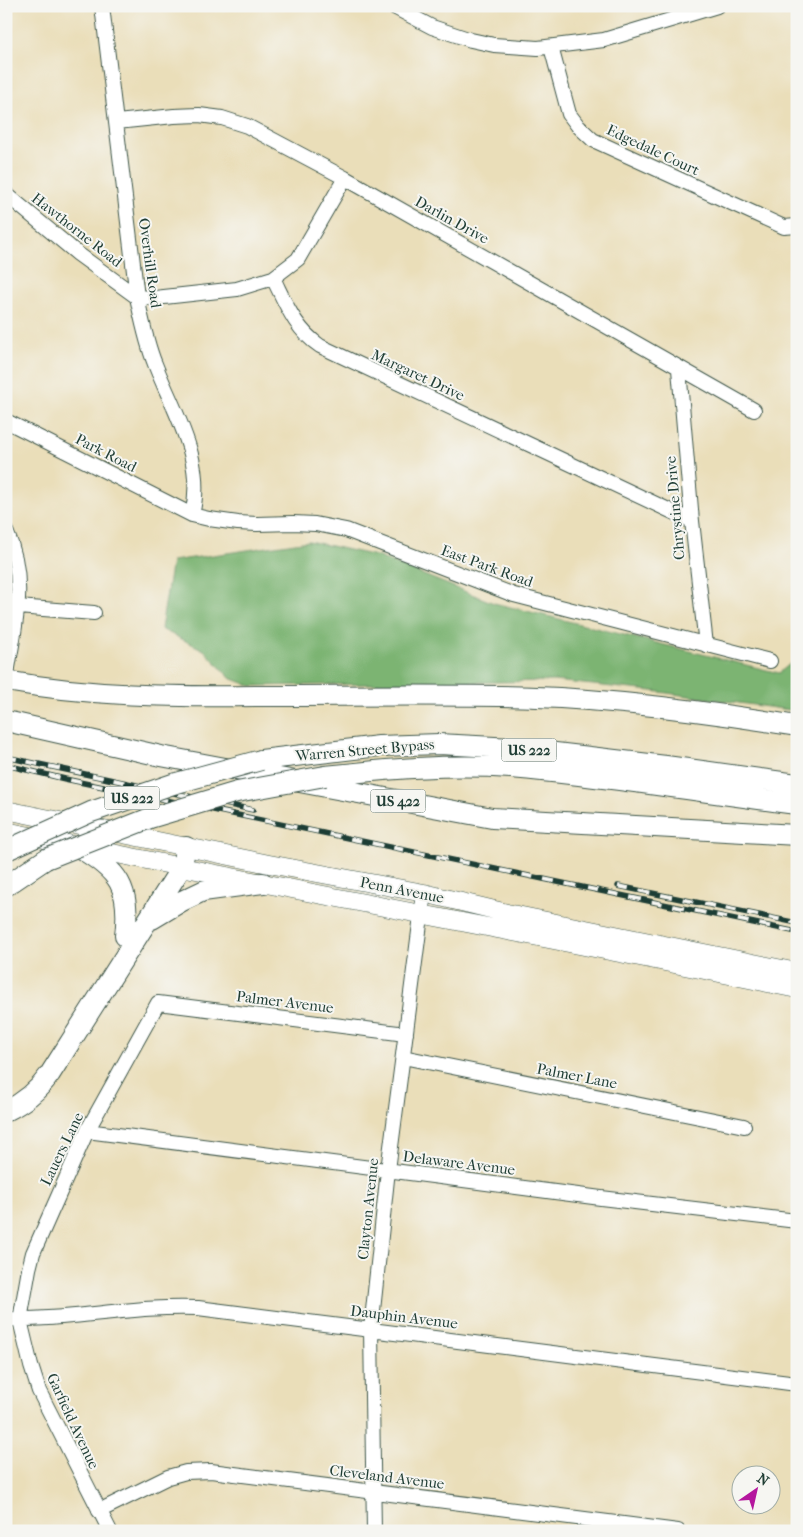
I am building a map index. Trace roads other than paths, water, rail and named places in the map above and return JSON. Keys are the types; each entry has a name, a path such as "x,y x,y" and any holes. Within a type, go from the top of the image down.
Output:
{"highway":[{"path":"6,681 48,689 120,695 186,697 500,696 592,700 721,713 797,726"},
{"name":"US 422","path":"6,721 161,756 492,818 797,836"},
{"name":"Warren Street Bypass","path":"7,844 172,784 261,760 379,746 439,744 513,748 797,784"},
{"name":"Warren Street Bypass","path":"46,859 158,815 237,792 325,776 384,769 434,767 510,768 797,804"},
{"path":"78,847 106,866 122,887 127,900 128,914 125,936"},
{"path":"6,1111 23,1103 42,1085 146,923 186,847"},
{"path":"6,886 46,859"},
{"name":"US 222","path":"6,878 46,859"},
{"path":"6,1099 17,1094 34,1078 125,936 176,867"},
{"path":"146,923 182,900 203,891 264,884"}],"main road":[{"name":"Penn Avenue","path":"6,810 269,864 424,893 507,913 797,972"},
{"name":"Penn Avenue","path":"7,844 78,847 421,913 797,989"}],"street":[{"name":"Overhill Road","path":"102,6 137,297 147,344 185,434 194,464 195,501 192,515"},
{"path":"392,6 432,27 471,40 523,48 551,47 604,40 717,6"},
{"name":"Edgedale Court","path":"551,47 570,114 578,126 593,140 784,226 797,226"},
{"name":"Darlin Drive","path":"117,122 199,115 222,118 262,133 543,289 754,410"},
{"path":"137,297 156,298 236,289 273,278 298,259 345,178"},
{"name":"Hawthorne Road","path":"6,194 78,254 137,297"},
{"name":"Margaret Drive","path":"273,278 298,326 320,346 692,522"},
{"name":"Chrystine Drive","path":"679,368 692,522 706,645"},
{"name":"Park Road","path":"6,422 192,515"},
{"name":"East Park Road","path":"192,515 238,523 315,524 346,530 514,595 770,661"},
{"path":"6,531 13,547 19,584 18,607 6,681"},
{"path":"18,607 94,613"},
{"name":"Clayton Avenue","path":"374,1531 371,1329 388,1170 424,893"},
{"name":"Palmer Avenue","path":"158,1003 406,1034"},
{"name":"Lauers Lane","path":"13,1320 35,1246 87,1131 158,1003"},
{"name":"Palmer Lane","path":"403,1058 744,1126"},
{"name":"Delaware Avenue","path":"87,1131 797,1221"},
{"name":"Dauphin Avenue","path":"13,1320 174,1307 198,1308 797,1384"},
{"name":"Garfield Avenue","path":"13,1320 39,1391 110,1531"},
{"name":"Cleveland Avenue","path":"99,1511 158,1481 186,1472 221,1472 678,1531"}],"railway":[{"path":"6,757 253,810"},
{"path":"6,765 65,779 797,932"},
{"path":"618,886 797,923"}]}
